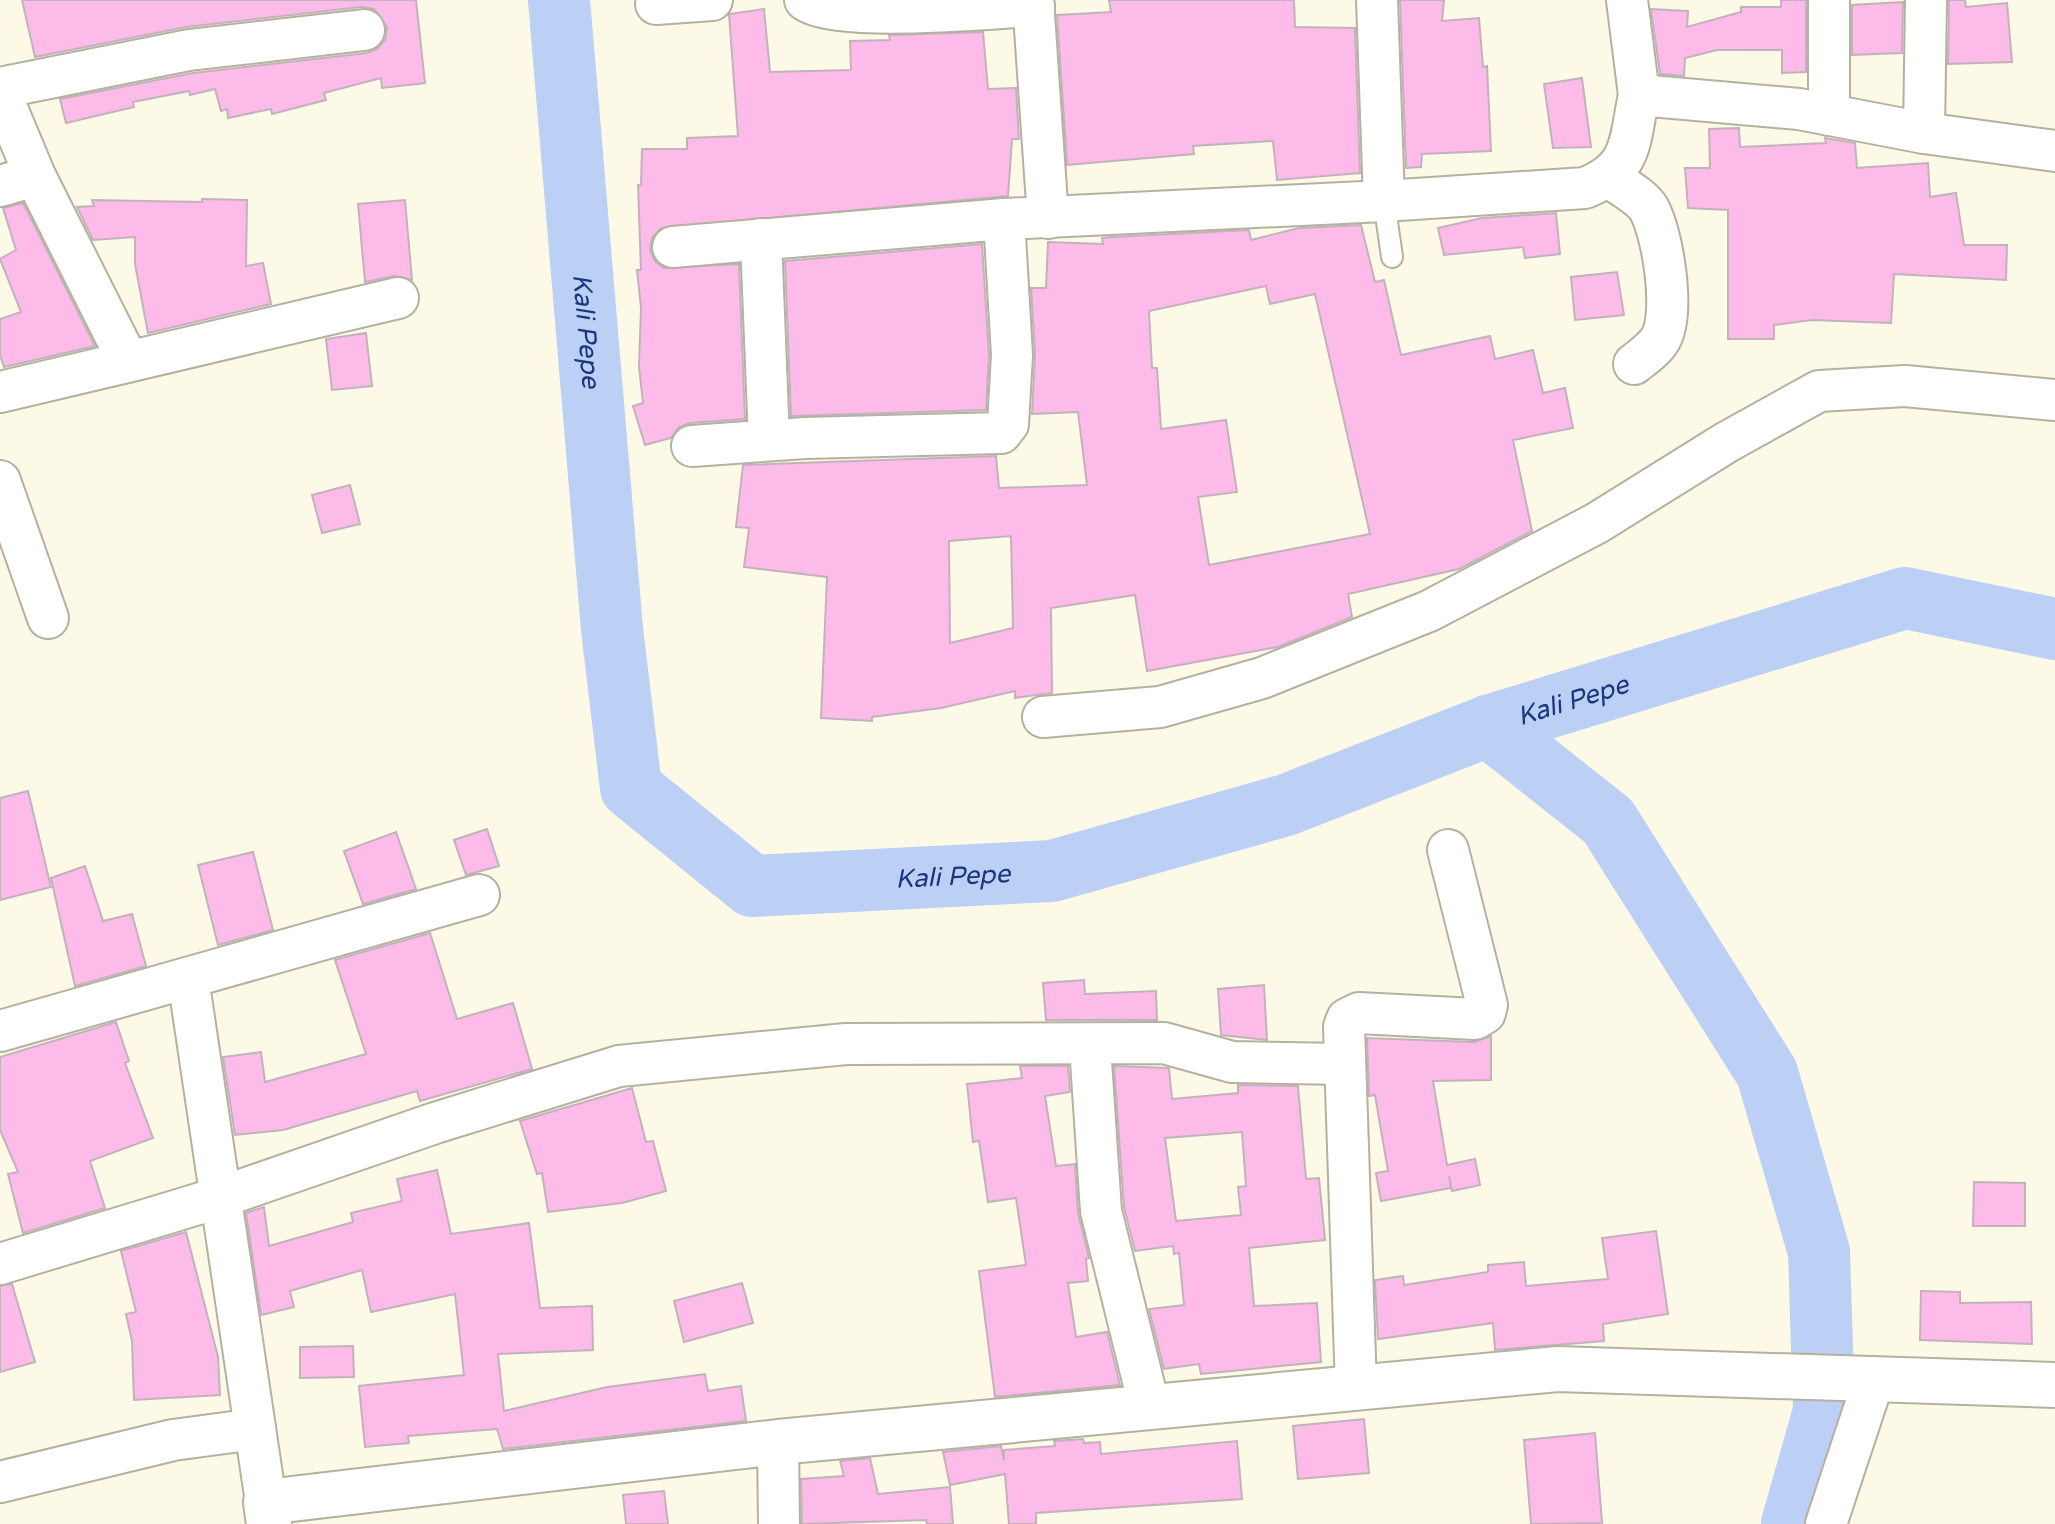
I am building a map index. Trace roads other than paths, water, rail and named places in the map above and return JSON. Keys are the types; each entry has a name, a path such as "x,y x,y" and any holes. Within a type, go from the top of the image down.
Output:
{"street":[{"path":"656,4 712,0"},
{"path":"805,0 840,10 922,12 1034,3 1048,218"},
{"path":"1377,0 1384,201"},
{"path":"673,247 1004,219 1585,188 1610,178 1627,155 1639,95 1627,0"},
{"path":"1829,0 1829,115"},
{"path":"1924,133 1926,0"},
{"path":"128,361 18,181 0,90 189,50 364,30"},
{"path":"1639,95 1799,109 1924,133 2055,151"},
{"path":"1610,178 1648,207 1662,252 1666,314 1663,335 1654,348 1634,364"},
{"path":"692,446 769,440 1001,433 1005,429 1012,355 1004,219"},
{"path":"761,239 769,440"},
{"path":"0,392 398,298"},
{"path":"1043,717 1160,707 1262,678 1429,611 1597,523 1727,442 1819,391 1905,386 2055,400"},
{"path":"0,481 48,618"},
{"path":"1356,1388 1344,1027 1347,1019 1359,1013 1475,1019 1485,1013 1487,1005 1448,850"},
{"path":"0,1031 479,895"},
{"path":"188,978 268,1513 778,1442 1558,1369 2055,1385"},
{"path":"0,1264 221,1197 435,1123 619,1066 846,1044 1090,1046 1164,1043 1232,1062 1345,1064"},
{"path":"1090,1046 1101,1211 1149,1405"},
{"path":"1826,1524 1868,1379"},
{"path":"0,1482 173,1440 255,1429"},
{"path":"778,1442 779,1524"}],"lane":[{"path":"1384,201 1392,257"}],"waterway":[{"name":"Kali Pepe","path":"559,0 612,629 631,788 752,886 1052,871 1286,805 1488,726 1905,598 2055,629"},
{"path":"1488,726 1608,821 1767,1073 1819,1252 1824,1411 1792,1524"}]}
